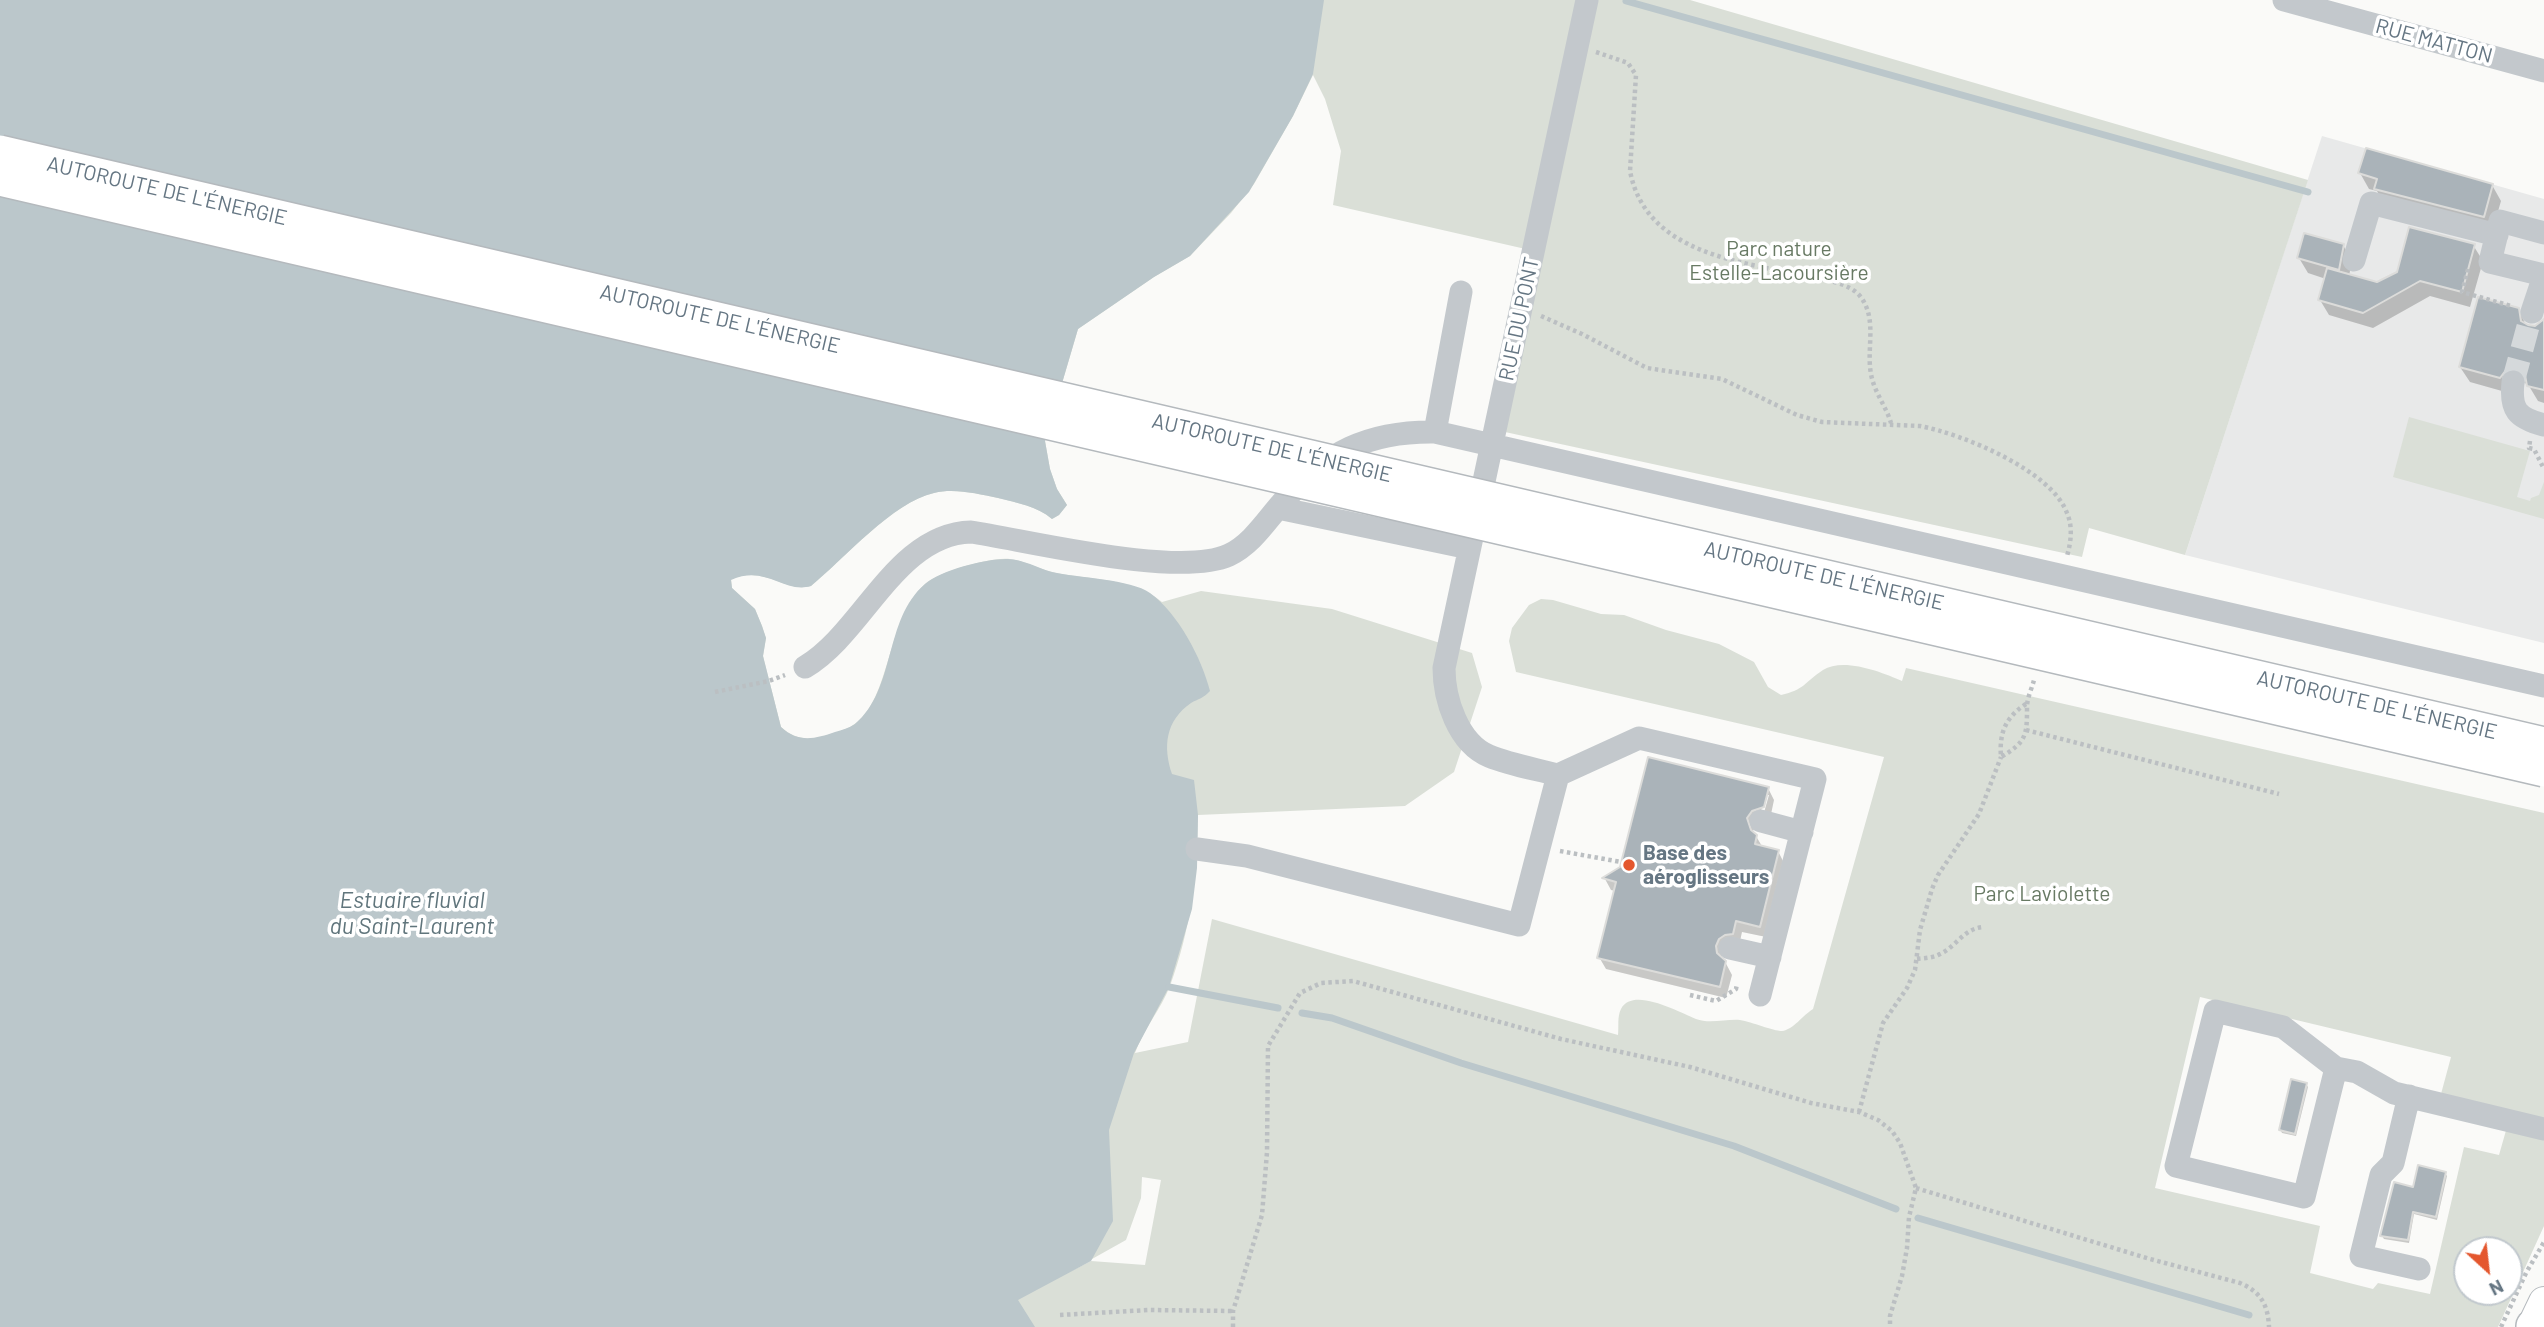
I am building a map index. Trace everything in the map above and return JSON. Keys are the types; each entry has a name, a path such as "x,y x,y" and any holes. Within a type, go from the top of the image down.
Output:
{"highway":[{"name":"AUTOROUTE DE L'ÉNERGIE","path":"0,152 2544,744"},
{"name":"AUTOROUTE DE L'ÉNERGIE","path":"0,179 2544,770"}],"street":[{"name":"RUE DU PONT","path":"1558,775 1490,757 1471,744 1452,712 1444,683 1446,656 1587,0"},
{"name":"RUE MATTON","path":"2284,0 2544,71"},
{"path":"2354,260 2371,203 2497,235"},
{"path":"2526,310 2544,276 2490,262 2500,221 2544,233"},
{"path":"1435,432 1461,292"},
{"path":"2513,382 2512,401 2516,411 2538,430"},
{"path":"805,667 829,649 899,569 929,544 948,535 971,532 1131,558 1190,563 1229,555 1257,533 1308,477 1341,451 1360,442 1408,431 1435,432 1492,443 2544,686"},
{"path":"1278,508 1469,548"},
{"path":"1197,849 1247,856 1519,925 1558,775 1639,738 1815,779 1802,832 1778,890 1770,957 1760,995"},
{"path":"1760,821 1802,832"},
{"path":"1730,948 1770,957"},
{"path":"2336,1068 2304,1197 2176,1166 2215,1011 2283,1027 2336,1068 2357,1072 2394,1093 2544,1129"},
{"path":"2409,1096 2393,1163 2381,1175 2361,1256 2419,1269"}],"path":[{"path":"1588,50 1622,60 1634,70 1630,171 1638,198 1650,215 1667,232 1702,251 1756,266 1820,278 1854,291 1870,317 1871,374 1891,423"},
{"path":"2470,260 2462,292 2526,310"},
{"path":"1531,312 1582,334 1637,364 1657,370 1722,379 1797,415 1822,422 1920,426 1947,433 2012,463 2041,481 2058,497 2069,516 2070,542 2066,560"},
{"path":"2538,430 2529,448 2534,449 2544,469"},
{"path":"715,692 769,681"},
{"path":"1859,1112 1883,1023 1908,988 1917,959 1920,930 1931,888 1979,814 2001,757 2000,740 2005,724 2026,704 2030,695"},
{"path":"2001,757 2018,745 2026,730 2026,704"},
{"path":"2026,730 2279,794"},
{"path":"1539,847 1621,862"},
{"path":"1917,959 1932,958 1943,953 1963,934 1984,927"},
{"path":"1690,996 1716,1001 1736,989 1738,980"},
{"path":"1233,1327 1233,1311 1262,1215 1267,1152 1268,1046 1300,993 1321,983 1353,981 1561,1039 1690,1067 1811,1103 1859,1112 1883,1123 1897,1137 1916,1188 1909,1217 1907,1248 1890,1316 1890,1327"},
{"path":"1916,1188 2150,1259 2240,1283 2262,1297 2267,1307 2269,1327"},
{"path":"2525,1322 2544,1242"},
{"path":"1060,1315 1149,1310 1233,1311"}],"shaded area":[{"path":"2322,136 2544,199 2544,643 2185,555"}],"green space":[{"path":"798,0 1690,0 2308,180 2185,555 2089,528 2082,557 1505,432 1543,253 1333,205 1341,151 1325,99 1313,75 1254,184 1231,213 1190,256 1078,329 1045,441 1050,469 1057,489 1067,505 1059,515 1052,519 1027,505 974,493 934,493 918,498 886,519 811,586 792,586 754,575 731,579 732,588 755,609 762,626 766,638 763,656 781,727 791,734 807,739 844,730 863,716 881,682 902,619 925,584 953,570 991,560 1010,559 1056,573 1125,584 1151,594 1162,602 1201,591 1332,609 1472,653 1482,687 1454,772 1405,806 1198,815 1194,881 1183,943 1170,986 1135,1053 1188,1042 1212,919 1618,1035 1621,1009 1636,1000 1657,1003 1701,1020 1740,1020 1782,1031 1790,1028 1813,1009 1884,757 1516,672 1509,641 1512,628 1529,605 1541,599 1601,614 1624,615 1719,644 1754,662 1768,687 1781,695 1800,688 1831,666 1862,667 1902,681 1906,668 2544,813 2544,1119 2441,1094 2451,1057 2200,997 2155,1188 2320,1226 2310,1273 2373,1289 2378,1283 2430,1294 2464,1147 2499,1155 2507,1127 2544,1140 2544,1226 2523,1272 2523,1236 2453,1236 2453,1306 2508,1306 2498,1327 542,1327","holes":["1142,1177 1161,1180 1145,1265 1091,1261 1067,1273 1126,1240 1141,1198"]},
{"path":"2409,417 2530,451 2517,497 2530,501 2539,495 2544,482 2544,519 2393,477"}],"water":[{"name":"Estuaire fluvial du Saint-Laurent","path":"0,0 1324,0 1313,74 1293,116 1249,192 1190,256 1078,329 1045,441 1050,469 1057,489 1067,505 1059,515 1052,519 1027,505 974,493 934,493 918,498 886,519 811,586 792,586 754,575 731,580 732,588 755,609 762,626 766,638 763,656 781,727 794,736 821,736 855,724 878,692 895,635 912,599 925,584 941,574 987,561 1017,560 1052,572 1141,588 1170,612 1188,638 1201,665 1210,691 1182,710 1171,726 1167,744 1172,774 1194,780 1198,815 1197,868 1192,909 1169,987 1134,1053 1109,1130 1113,1221 1091,1261 1018,1300 1035,1327 0,1327"}],"building":[{"path":"2366,148 2493,184 2484,217 2374,189 2377,179 2358,173"},
{"path":"2409,227 2475,244 2462,292 2420,281 2363,313 2318,300 2327,268 2377,282 2397,272"},
{"path":"2304,233 2344,244 2339,270 2297,258"},
{"path":"2478,297 2519,308 2521,321 2528,325 2535,326 2544,319 2544,390 2527,386 2525,375 2515,368 2506,370 2500,378 2459,367"},
{"path":"1648,757 1769,787 1764,807 1752,811 1747,818 1751,830 1757,835 1755,844 1779,850 1760,927 1736,921 1733,934 1719,939 1717,953 1726,961 1720,987 1597,958 1616,882 1602,878 1620,867"},
{"path":"2291,1079 2307,1083 2295,1134 2279,1130"},
{"path":"2418,1165 2446,1172 2436,1217 2413,1212 2408,1240 2380,1236 2394,1182 2413,1187"}],"waterway":[{"path":"1626,1 2308,192"},
{"path":"1169,987 1278,1008"},
{"path":"1302,1013 1332,1018 1461,1063 1734,1146 1896,1209"},
{"path":"1918,1218 2249,1315"}],"tunnel":[{"path":"2513,382 2532,312"}],"place":[{"name":"Base des aéroglisseurs","path":"1629,865"}],"park label":[{"name":"Parc nature Estelle-Lacoursière","path":"1779,261"},
{"name":"Parc Laviolette","path":"2042,894"}]}
